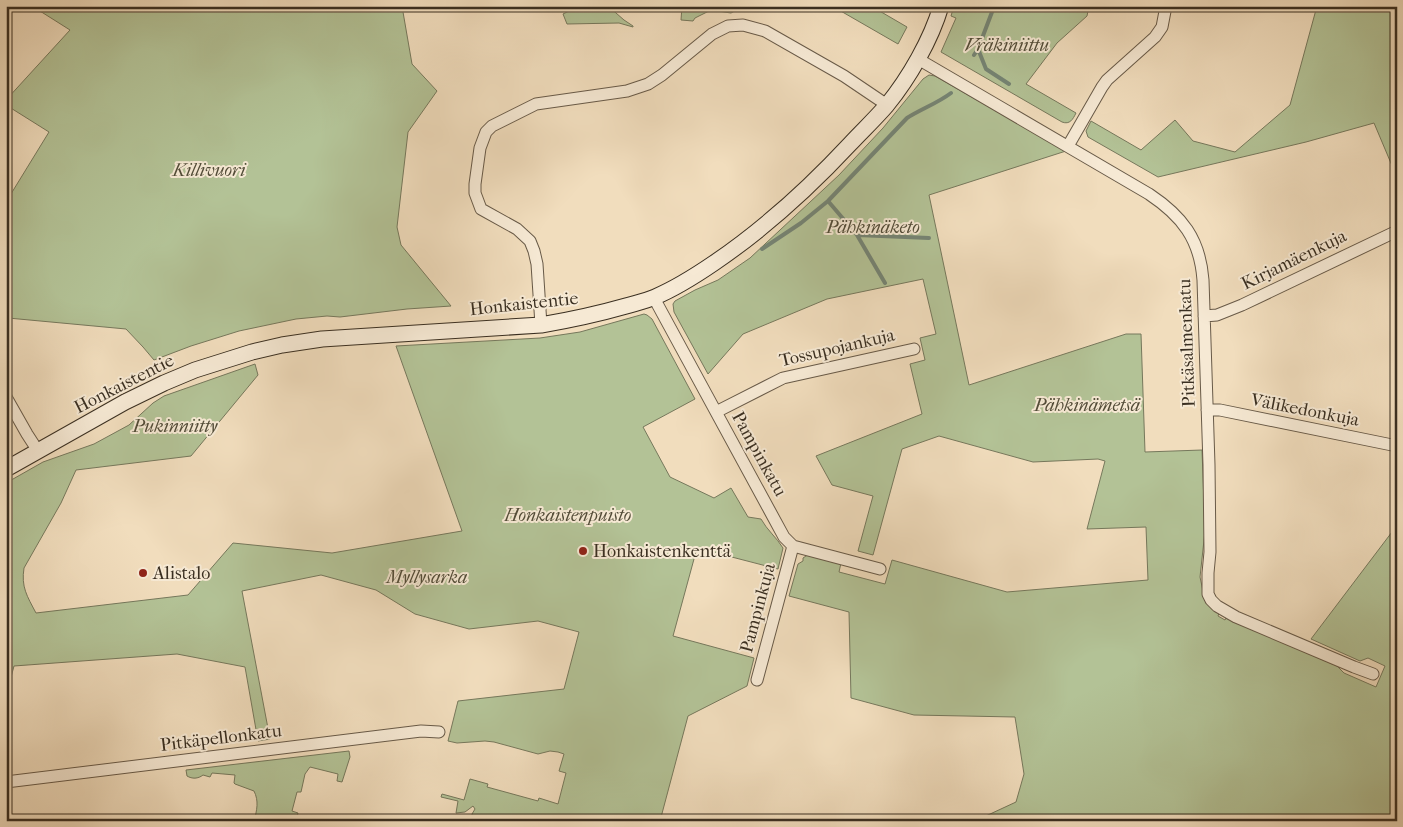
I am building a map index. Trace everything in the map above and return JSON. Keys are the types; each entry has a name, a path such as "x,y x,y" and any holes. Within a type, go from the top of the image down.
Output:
{"street":[{"name":"Honkaistentie","path":"6,469 125,402 164,383 195,370 252,352 322,339 541,325 577,319 654,298 693,277 742,244 788,206 827,170 887,105 918,59 938,17 941,6"},
{"path":"1068,146 1107,80 1155,38 1162,27 1166,6"},
{"path":"541,325 537,264 530,241 517,229 481,209 475,193 480,148 486,132 492,126 536,104 627,91 648,84 662,75 712,34 728,26 743,25 765,31 844,76 887,105"},
{"name":"Pitkäsalmenkatu","path":"918,59 1068,146 1163,204 1184,225 1195,243 1202,267 1210,552 1208,594 1217,606 1236,617 1354,668 1373,674"},
{"name":"Kirjamäenkuja","path":"1204,316 1217,315 1242,304 1397,231"},
{"name":"Pampinkatu","path":"654,298 784,537 794,546"},
{"name":"Tossupojankuja","path":"716,412 783,378 914,349"},
{"path":"6,397 38,451"},
{"name":"Välikedonkuja","path":"1207,410 1220,410 1397,446"},
{"path":"794,546 880,569"},
{"name":"Pampinkuja","path":"757,680 794,546"},
{"name":"Pitkäpellonkatu","path":"6,782 421,731 439,732"}],"green space":[{"name":"Killivuori","path":"32,6 405,6 403,12 412,64 437,91 408,132 397,227 401,245 451,306 340,317 327,316 296,319 239,331 154,360 126,329 8,318 6,323 6,202 49,132 6,105 6,100 70,30"},
{"path":"579,6 608,6 633,27 619,23 567,24 563,14"},
{"path":"682,6 744,6 731,13 711,10 695,18 693,21 681,20"},
{"path":"832,6 871,6 907,27 898,44"},
{"name":"Vräkiniittu","path":"954,6 1089,6 1087,16 1057,43 1026,84 1076,113 1071,121 1067,123 1062,122 941,52 956,18 951,16"},
{"path":"1317,6 1397,6 1397,167 1393,168 1374,123 1306,142 1158,177 1088,137 1086,131 1091,121 1141,150 1175,120 1193,141 1235,152 1290,105"},
{"path":"929,75 935,76 1066,151 929,195 969,385 1126,334 1141,334 1145,452 1202,450 1205,531 1200,577 1204,596 1219,613 1218,616 1225,620 1226,618 1337,666 1344,673 1376,687 1385,666 1368,658 1360,661 1311,639 1395,528 1397,520 1397,821 975,821 1016,802 1024,774 1015,717 914,715 851,698 849,612 789,596 798,564 809,554 841,563 839,572 885,584 892,560 1007,592 1148,580 1146,527 1087,529 1105,461 1098,459 1033,462 939,436 902,449 873,555 858,551 873,496 832,485 816,456 922,414 910,364 925,360 920,338 936,334 923,279 827,299 743,334 708,374 674,312 673,304 675,301 718,280 750,258 839,175 883,128 923,79"},
{"name":"Honkaistenpuisto","path":"644,314 652,319 695,399 643,427 670,477 714,498 731,488 748,517 761,519 783,548 778,569 697,548 673,636 754,658 747,686 688,716 660,821 541,821 534,819 515,821 497,816 472,817 475,809 473,806 465,812 456,813 458,801 441,797 442,794 464,800 470,779 488,784 487,787 538,801 539,798 558,804 566,773 559,771 564,754 550,751 538,754 494,742 457,743 448,741 458,701 564,689 579,632 538,621 469,629 415,614 376,590 321,575 242,591 270,739 258,741 245,667 177,654 14,666 6,696 6,483 43,462 94,444 129,425 153,403 164,396 255,364 258,375 191,456 76,470 61,503 24,568 24,586 36,613 188,595 233,543 332,553 462,531 396,346 540,338 580,332"},
{"path":"349,751 350,757 342,782 337,781 338,774 310,767 305,774 301,792 297,792 292,811 298,813 296,821 254,821 257,806 256,795 254,791 235,784 235,775 212,773 210,777 203,775 193,778 187,776 186,770"}],"waterway":[{"path":"974,55 992,12 992,6"},
{"path":"978,49 986,69 1009,84"},
{"path":"762,249 801,223 828,201 907,118 951,93"},
{"path":"828,201 857,235 885,283"},
{"path":"857,235 929,238"}],"place":[{"name":"Honkaistenkenttä","path":"583,551"},
{"name":"Alistalo","path":"143,573"}],"park label":[{"name":"Pähkinäketo","path":"873,227"},
{"name":"Pähkinämetsä","path":"1087,405"},
{"name":"Pukinniitty","path":"175,426"},
{"name":"Myllysarka","path":"427,577"}]}
